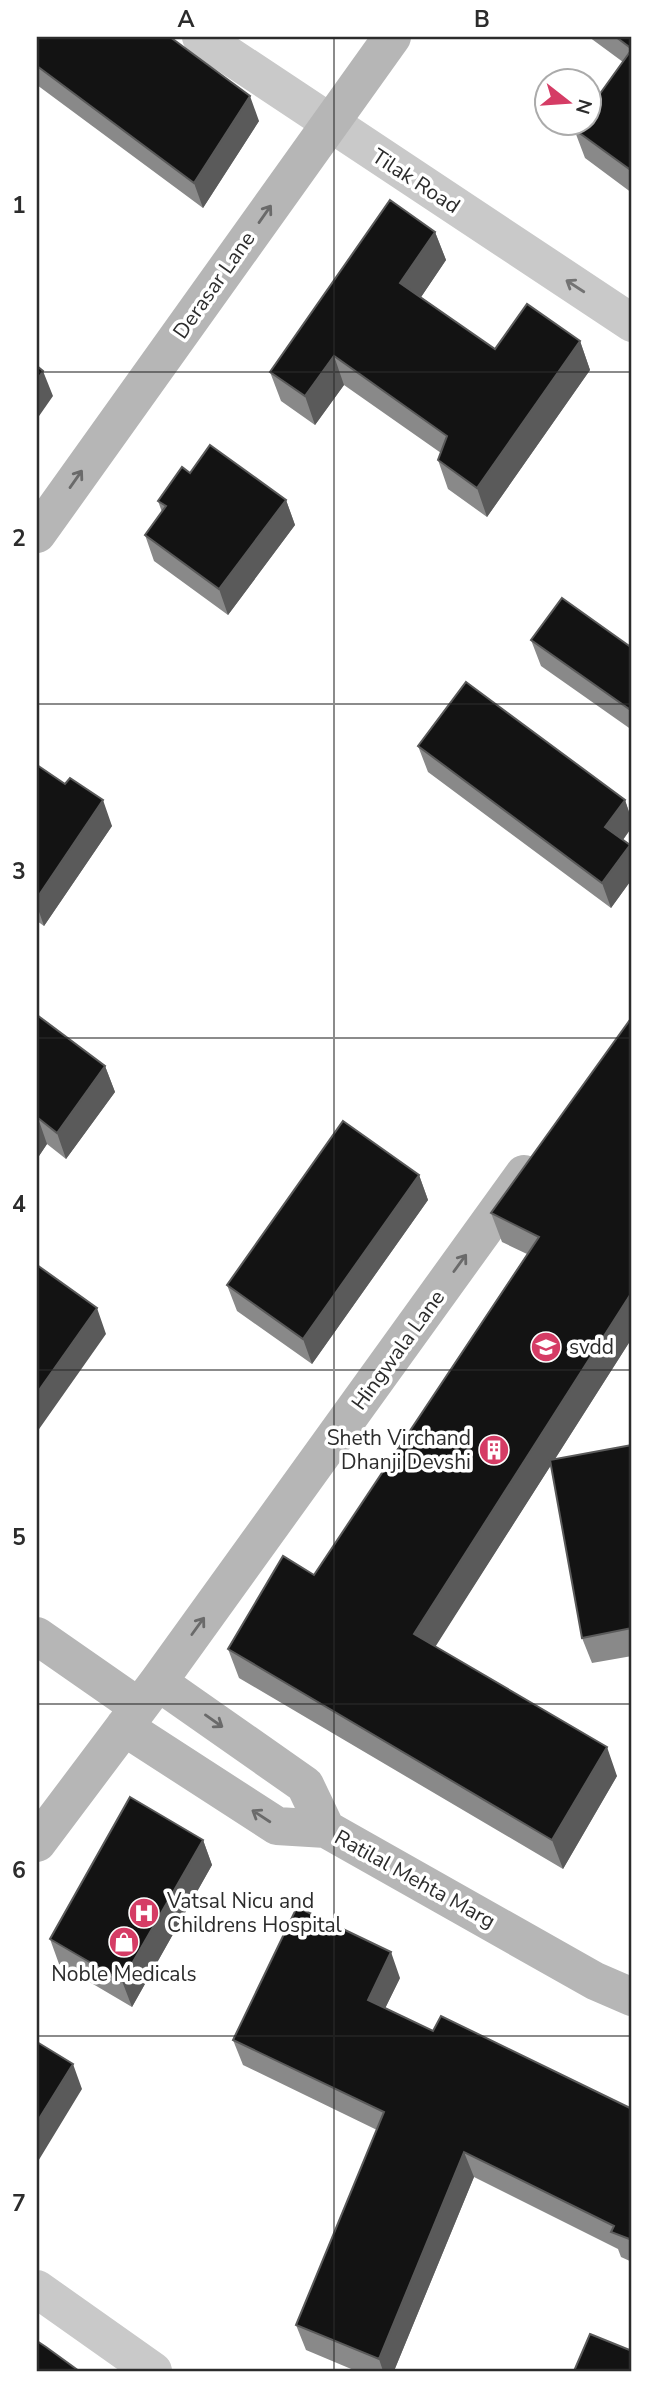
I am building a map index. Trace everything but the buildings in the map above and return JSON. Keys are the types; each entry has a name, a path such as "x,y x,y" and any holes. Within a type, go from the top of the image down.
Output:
{"street":[{"name":"Tilak Road","path":"201,37 632,323"},
{"name":"Derasar Lane","path":"37,534 392,37"},
{"name":"Hingwala Lane","path":"37,1843 546,1145"},
{"name":"Ratilal Mehta Marg","path":"37,1636 140,1705 305,1785 326,1829 595,1981 632,1997"},
{"path":"140,1705 277,1826 326,1829"},
{"path":"37,2289 153,2371"}],"place":[{"name":"svdd","path":"546,1347"},
{"name":"Sheth Virchand Dhanji Devshi","path":"494,1450"},
{"name":"Vatsal Nicu and Childrens Hospital","path":"144,1913"},
{"name":"Noble Medicals","path":"124,1942"}]}
